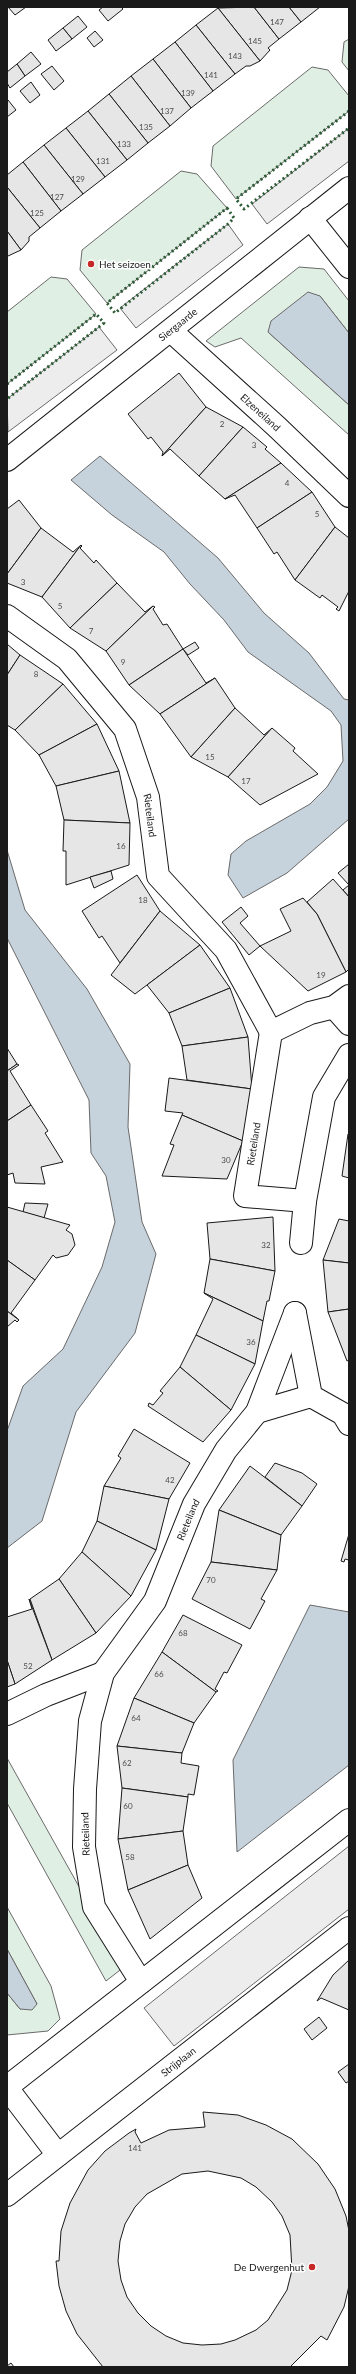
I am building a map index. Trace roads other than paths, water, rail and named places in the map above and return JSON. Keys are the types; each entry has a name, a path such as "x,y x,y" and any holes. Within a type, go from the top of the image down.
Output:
{"street":[{"name":"Siergaarde","path":"7,460 349,188"},
{"path":"310,218 349,267"},
{"name":"Elzeneiland","path":"171,331 277,427 349,496"},
{"name":"Rieteiland","path":"7,616 67,659 125,729 148,797 158,876 226,950 271,1032 245,1196 305,1201"},
{"path":"271,1032 310,1013 342,1002 349,1024"},
{"path":"301,1243 305,1201 324,1097 349,1055"},
{"name":"Rieteiland","path":"141,1982 94,1907 84,1847 85,1788 90,1721 103,1673 155,1601 194,1504 226,1450 257,1412 295,1313 310,1396"},
{"path":"257,1412 310,1396 343,1414 349,1424"},
{"path":"7,1714 46,1695 103,1673"},
{"path":"58,2155 7,2088 349,1820"},
{"name":"Strijplaan","path":"7,2196 349,1928"}],"place":[{"name":"Het seizoen","path":"91,264"},
{"name":"De Dwergenhut","path":"312,2267"}]}
